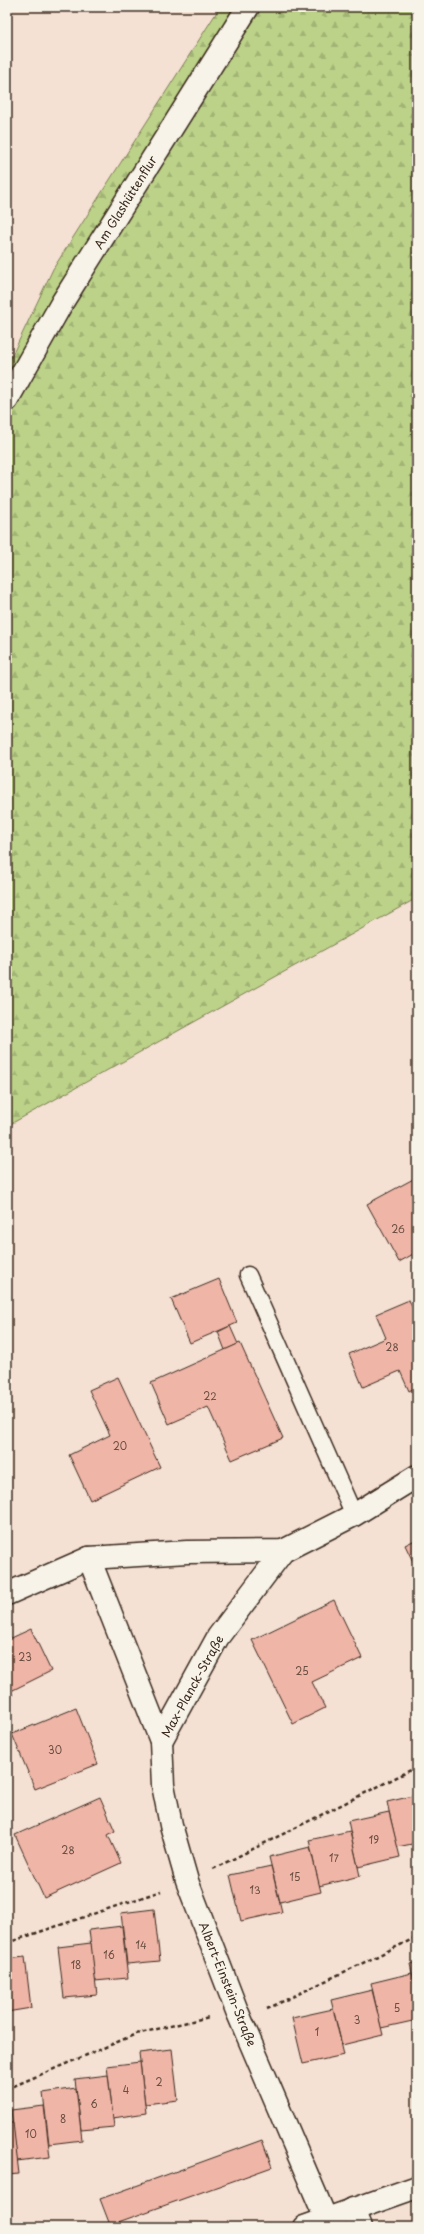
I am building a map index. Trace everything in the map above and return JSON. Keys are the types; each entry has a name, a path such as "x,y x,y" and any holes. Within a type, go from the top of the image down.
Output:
{"street":[{"name":"Am Glashüttenflur","path":"7,400 63,301 248,7"},
{"name":"Max-Planck-Straße","path":"161,1741 218,1637 283,1552 354,1515 417,1476"},
{"name":"Max-Planck-Straße","path":"7,1594 89,1558 187,1552 283,1552"},
{"name":"Max-Planck-Straße","path":"89,1558 161,1741"},
{"name":"Albert-Einstein-Straße","path":"161,1741 163,1785 171,1825 188,1881 239,2016 326,2219"},
{"path":"304,2227 326,2219 356,2218 417,2187"}],"lane":[{"path":"248,1276 354,1515"}],"path":[{"path":"7,1944 188,1881 417,1767"},
{"path":"7,2089 136,2034 239,2016 417,1937"}],"green space":[{"path":"220,7 417,7 417,898 7,1126 7,366 53,269"}],"building":[{"path":"417,1177 417,1252 399,1262 367,1204"},
{"path":"219,1279 237,1323 190,1343 171,1299"},
{"path":"409,1300 417,1318 417,1387 409,1391 400,1371 363,1387 349,1354 386,1338 376,1314"},
{"path":"230,1326 238,1344 225,1350 218,1332"},
{"path":"240,1343 283,1438 232,1460 208,1407 169,1424 151,1383"},
{"path":"118,1377 160,1467 90,1500 69,1455 110,1435 89,1390"},
{"path":"417,1539 417,1570 405,1545"},
{"path":"334,1600 362,1658 312,1682 325,1708 293,1724 252,1640"},
{"path":"31,1629 51,1671 11,1691 13,1696 7,1699 7,1640"},
{"path":"76,1708 98,1764 35,1789 12,1734"},
{"path":"417,1795 417,1843 397,1847 387,1802"},
{"path":"100,1797 115,1831 108,1835 121,1863 44,1898 15,1835"},
{"path":"389,1812 400,1857 358,1867 348,1821"},
{"path":"350,1831 360,1876 319,1886 309,1840"},
{"path":"310,1847 321,1892 280,1902 269,1857"},
{"path":"271,1866 282,1912 241,1921 230,1875"},
{"path":"154,1909 160,1961 127,1964 121,1913"},
{"path":"122,1926 128,1978 95,1981 89,1930"},
{"path":"91,1943 97,1995 64,1998 58,1947"},
{"path":"25,1957 31,2008 7,2012 7,1959"},
{"path":"417,1962 417,1995 410,1964"},
{"path":"412,1973 417,1995 417,2020 381,2028 371,1983"},
{"path":"372,1990 383,2035 342,2045 331,2000"},
{"path":"333,2009 344,2055 303,2064 292,2018"},
{"path":"172,2049 178,2100 145,2104 139,2053"},
{"path":"140,2062 146,2113 113,2118 107,2066"},
{"path":"108,2075 114,2127 81,2130 75,2079"},
{"path":"76,2088 82,2140 49,2144 43,2093"},
{"path":"44,2106 50,2157 17,2161 11,2110"},
{"path":"7,2123 13,2123 19,2174 7,2175"},
{"path":"262,2140 272,2167 110,2225 100,2199"}]}
